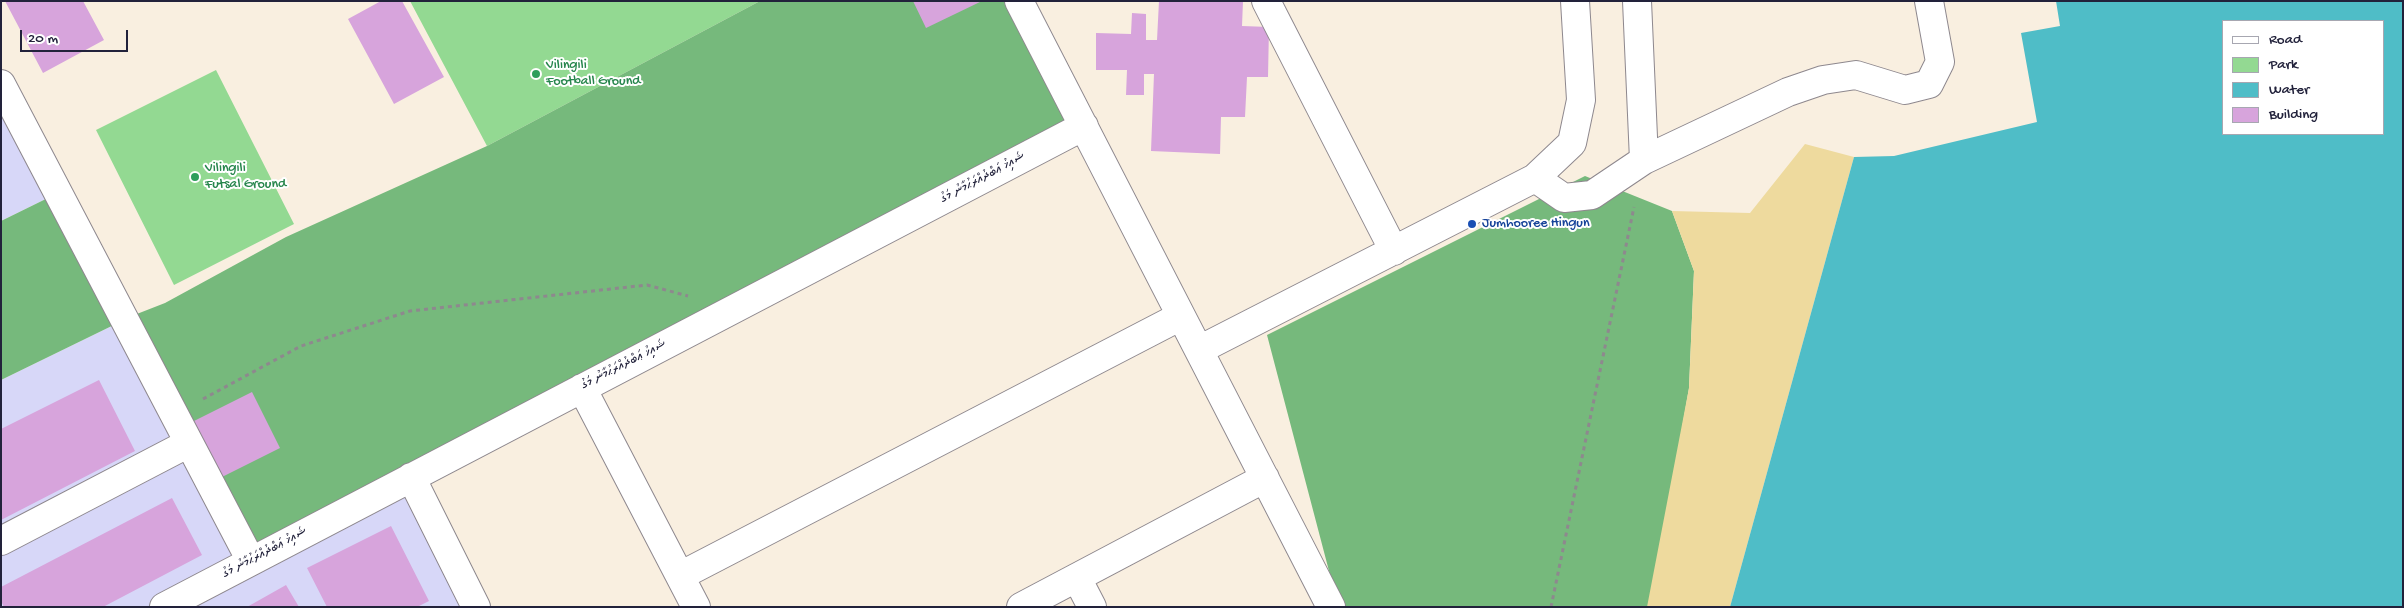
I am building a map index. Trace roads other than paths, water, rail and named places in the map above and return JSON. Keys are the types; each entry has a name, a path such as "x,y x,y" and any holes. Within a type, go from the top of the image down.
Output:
{"street":[{"path":"1266,1 1394,251"},
{"path":"1199,350 1535,178 1572,143 1581,100 1575,1"},
{"path":"1637,1 1644,160"},
{"path":"1535,178 1564,198 1592,195 1644,160 1788,92 1822,80 1856,75 1905,90 1929,84 1940,62 1929,1"},
{"path":"1025,3 1084,126 1331,607"},
{"path":"1,84 250,562"},
{"name":"ޝައިިޚު ޢަބްދުއްރަޙުމާނު މަގު","path":"164,607 1084,126"},
{"path":"680,576 1182,316"},
{"path":"582,388 696,607"},
{"path":"1,541 189,443"},
{"path":"411,477 476,607"},
{"path":"1022,607 1265,478"},
{"path":"1077,578 1092,607"}],"water":[{"path":"2056,1 2403,1 2403,607 1730,607 1854,157 1894,156 2037,122 2021,33 2060,26"}],"place":[{"name":"Vilingili Football Ground","path":"536,74"},
{"name":"Vilingili Futsal Ground","path":"195,177"},
{"name":"Jumhooree Hingun","path":"1472,224"}]}
